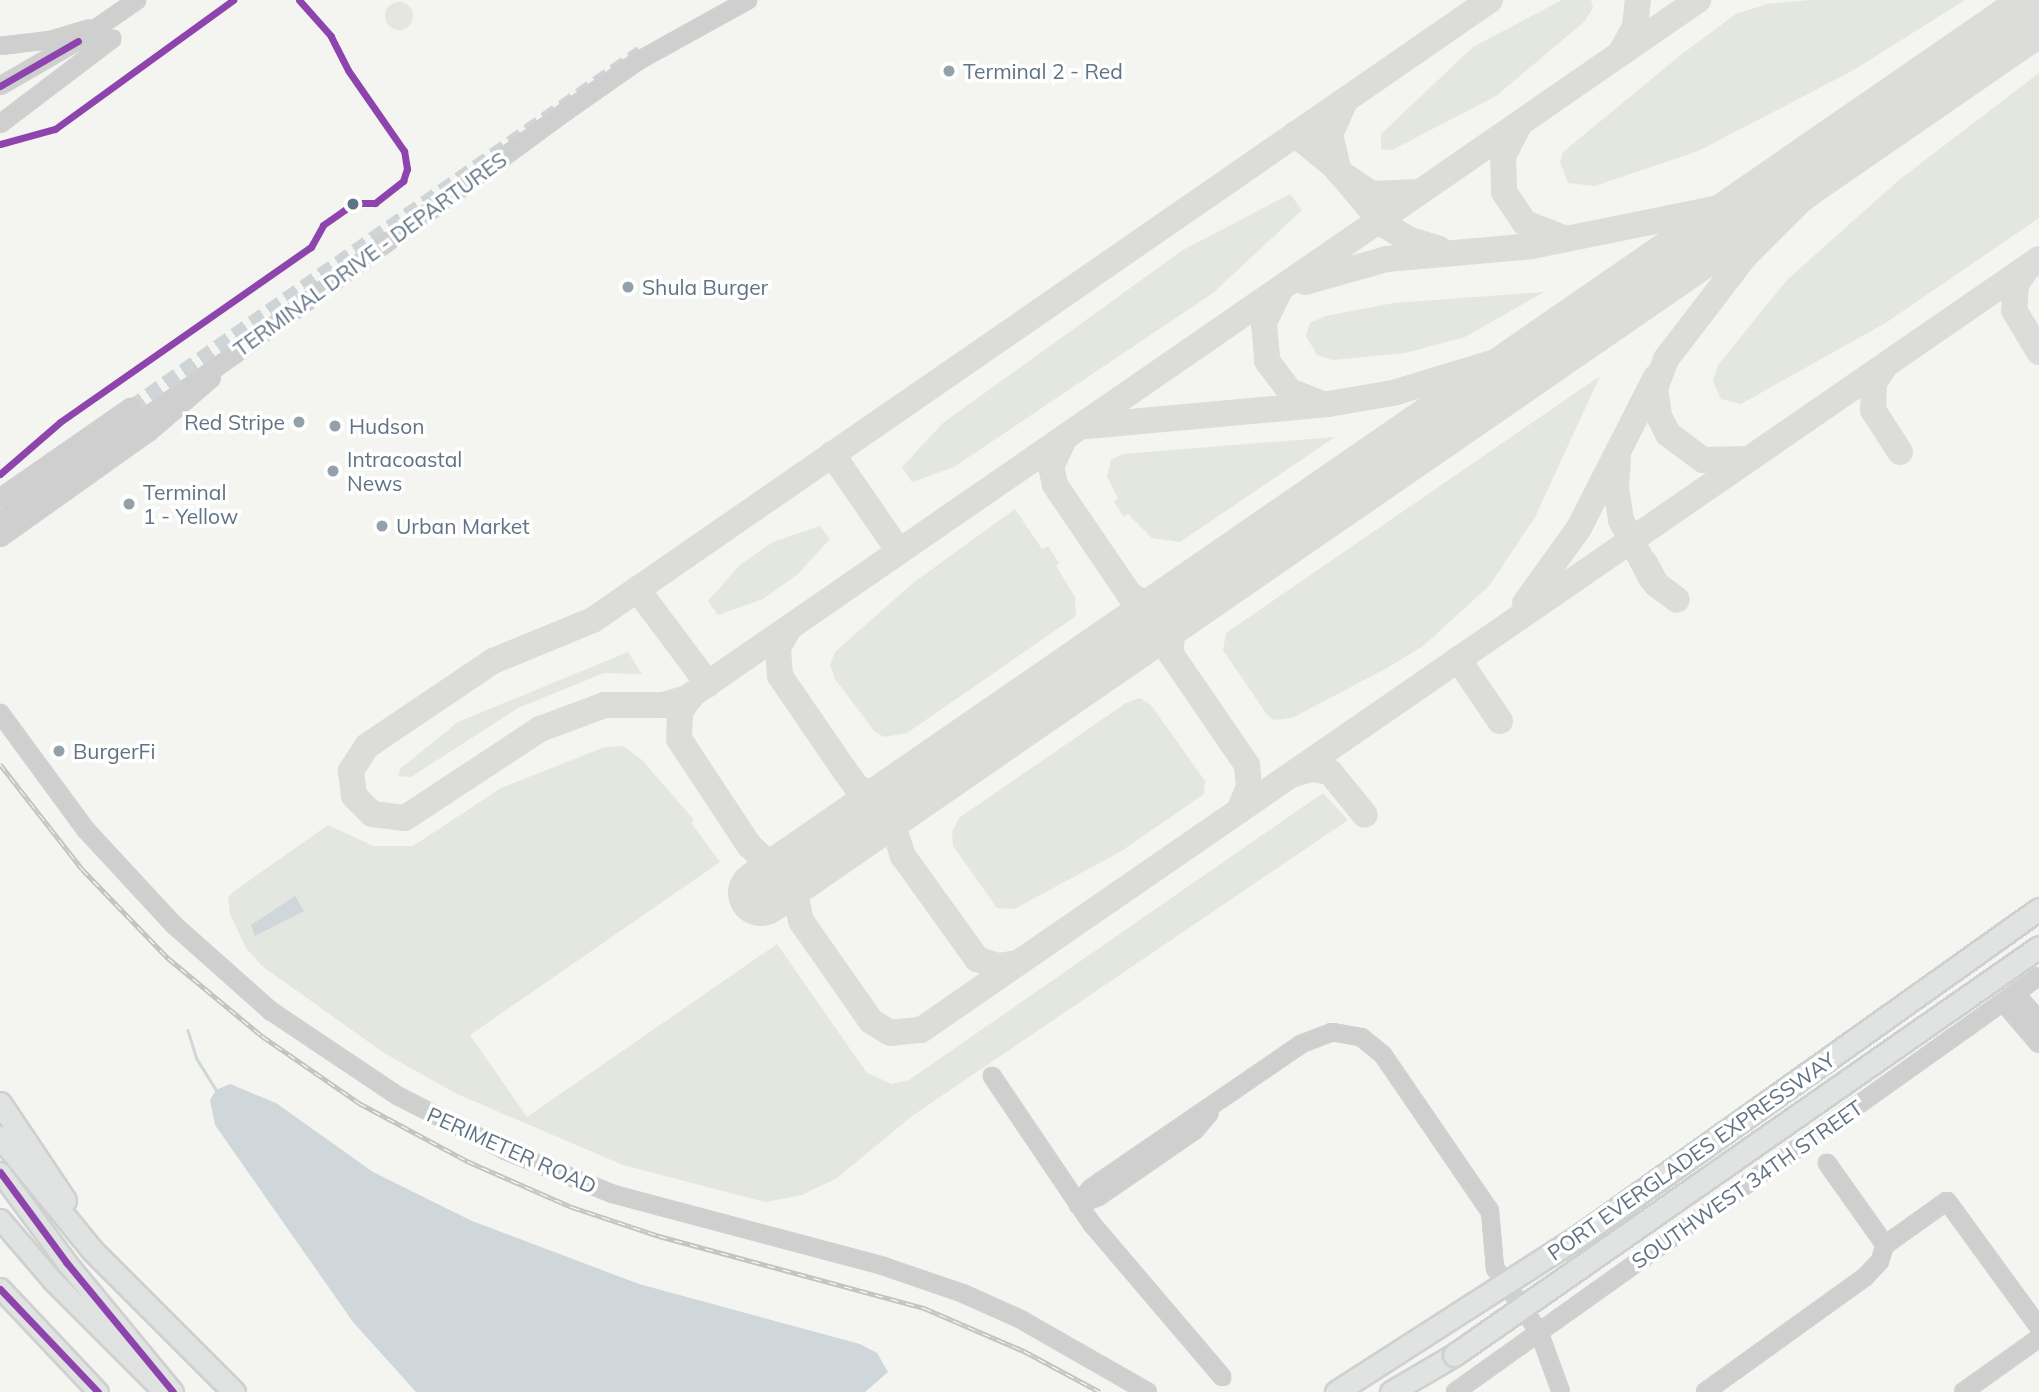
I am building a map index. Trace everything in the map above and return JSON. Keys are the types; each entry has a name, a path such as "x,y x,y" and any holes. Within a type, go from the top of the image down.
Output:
{"highway":[{"name":"PORT EVERGLADES EXPRESSWAY","path":"1336,1392 1579,1236 2039,909"},
{"name":"PORT EVERGLADES EXPRESSWAY","path":"1391,1392 1454,1355 2039,947"},
{"path":"0,1103 136,1298"},
{"path":"0,1138 64,1219 136,1298 234,1392"},
{"path":"1401,1392 1454,1355"}],"main road":[{"path":"0,1172 66,1262 173,1392"},
{"path":"0,1219 78,1307 164,1392"},
{"path":"2,1291 98,1392"}],"street":[{"path":"0,86 103,24 137,0"},
{"name":"TERMINAL DRIVE - DEPARTURES","path":"0,520 241,350 576,104 639,61 748,0"},
{"path":"0,46 51,40 103,24"},
{"path":"0,124 112,39"},
{"path":"0,538 148,433 241,350"},
{"path":"0,499 131,407"},
{"name":"PERIMETER ROAD","path":"0,713 86,830 174,925 271,1011 398,1096 517,1156 613,1194 883,1266 962,1293 1020,1319 1148,1392"},
{"name":"SOUTHWEST 34TH STREET","path":"1455,1392 2039,976"},
{"path":"2015,993 2039,1021"},
{"path":"2003,1002 2039,1044"},
{"path":"1078,1205 1091,1188 1310,1039 1343,1032 1370,1042 1490,1211 1495,1268 1539,1332 1561,1392"},
{"path":"992,1076 1078,1205 1222,1377"},
{"path":"1827,1163 1885,1245"},
{"path":"1705,1392 1865,1277 1880,1262 1885,1245 1947,1201 2039,1327"},
{"path":"1964,1392 2039,1338"}],"shaded area":[{"path":"1562,0 1591,0 1593,8 1584,22 1496,96 1392,150 1381,149 1381,134 1473,47"},
{"path":"1810,0 1965,0 1852,71 1698,151 1595,186 1568,183 1560,162 1563,152 1682,54 1736,14 1767,4"},
{"path":"399,2 409,6 413,16 409,26 399,30 389,26 385,16 389,6"},
{"path":"2039,73 2039,218 1887,322 1741,404 1721,399 1713,381 1718,365 1787,280 1899,180"},
{"path":"1290,194 1302,210 1213,293 954,467 912,482 902,467 943,423 1183,250"},
{"path":"1544,292 1465,337 1405,353 1333,360 1317,355 1306,336 1310,323 1325,316 1394,303"},
{"path":"1600,376 1535,517 1489,586 1423,646 1387,668 1292,718 1274,720 1268,716 1223,650 1226,633"},
{"path":"1335,437 1180,542 1152,538 1128,514 1124,517 1114,502 1118,499 1107,476 1111,460 1123,454"},
{"path":"1015,509 1042,549 1048,546 1059,563 1056,566 1075,597 1076,616 907,733 884,737 875,732 835,679 830,665 835,652 913,583"},
{"path":"820,526 830,539 797,575 763,599 718,615 708,601 741,564 773,542"},
{"path":"628,652 642,674 604,673 518,708 411,777 398,776 401,768 458,722"},
{"path":"1140,698 1151,705 1205,781 1204,794 1120,852 1014,909 997,908 953,846 952,832 959,818 1126,703"},
{"path":"623,746 642,760 694,820 691,823 720,862 470,1035 527,1117 777,944 867,1073 892,1084 909,1080 1323,793 1348,820 912,1116 837,1178 802,1195 765,1202 623,1165 457,1094 384,1053 262,966 246,948 230,914 228,897 233,892 328,825 373,846 413,846 501,788 605,747"},
{"path":"295,896 304,911 255,936 251,925"},
{"path":"230,1084 276,1103 373,1172 472,1221 639,1284 860,1344 877,1353 888,1372 865,1392 416,1392 353,1322 215,1125 210,1100 216,1090"}],"waterway":[{"path":"188,1030 197,1059 216,1090"}],"taxiway":[{"path":"1490,0 593,620 493,661 367,746 351,771 354,796 372,814 405,818 540,729 605,705 663,705 687,698 1698,0"},
{"path":"1621,52 1635,27 1638,0"},
{"path":"1746,459 1703,460 1668,434 1659,416 1655,388 1666,359 1745,256 1799,202 1988,46"},
{"path":"1345,101 1330,134 1339,172 1372,194 1416,192"},
{"path":"1519,125 1503,156 1504,192 1525,223 1566,239"},
{"path":"1295,134 1335,167 1383,224 1410,240 1439,249"},
{"path":"1305,282 1387,259 1532,246 1767,198"},
{"path":"811,859 794,890 801,921 871,1021 890,1033 921,1030 2039,259"},
{"path":"2028,267 2016,284 2014,310 2039,352"},
{"path":"1280,290 1264,323 1267,361 1290,391 1320,403"},
{"path":"1087,426 1328,404 1393,393 1502,360 1629,294"},
{"path":"1885,366 1874,383 1873,410 1900,452"},
{"path":"1525,603 1579,528 1656,377"},
{"path":"1065,437 1051,467 1055,485 1129,594 1142,602 1164,606 1196,593"},
{"path":"832,454 899,551"},
{"path":"1618,459 1616,488 1621,520 1651,578"},
{"path":"1645,563 1656,584 1677,600"},
{"path":"637,589 708,684"},
{"path":"1192,597 1172,623 1171,654 1247,765 1249,787 1239,811"},
{"path":"789,628 778,648 780,676 856,786 872,795 909,791"},
{"path":"1458,659 1500,721"},
{"path":"693,694 680,711 679,739 749,845 762,858 782,866 811,859"},
{"path":"1294,774 1312,769 1330,772 1365,815"},
{"path":"909,791 893,824 903,856 977,959 997,966 1018,963"}],"runway":[{"path":"761,893 2039,11"}],"tunnel":[{"path":"131,407 641,52"}],"railway":[{"path":"0,764 82,869 168,958 262,1036 359,1103 467,1161 572,1207 659,1236 924,1308 1024,1351 1100,1392"}],"transit line":[{"name":"1","path":"0,144 55,129 233,0"},
{"name":"1","path":"0,474 60,422 311,247 323,225 355,203 375,203 403,181 407,169 404,151 348,70 331,36 299,0"},
{"name":"1","path":"0,86 78,41"},
{"name":"1","path":"0,1172 66,1262 173,1392"},
{"name":"1","path":"0,1289 98,1392"}],"place":[{"name":"Terminal 2 - Red","path":"949,71"},
{"name":"Shula Burger","path":"628,287"},
{"name":"Red Stripe","path":"299,422"},
{"name":"Hudson","path":"335,426"},
{"name":"Intracoastal News","path":"333,471"},
{"name":"Terminal 1 - Yellow","path":"129,504"},
{"name":"Urban Market","path":"382,526"},
{"name":"BurgerFi","path":"59,751"}]}
